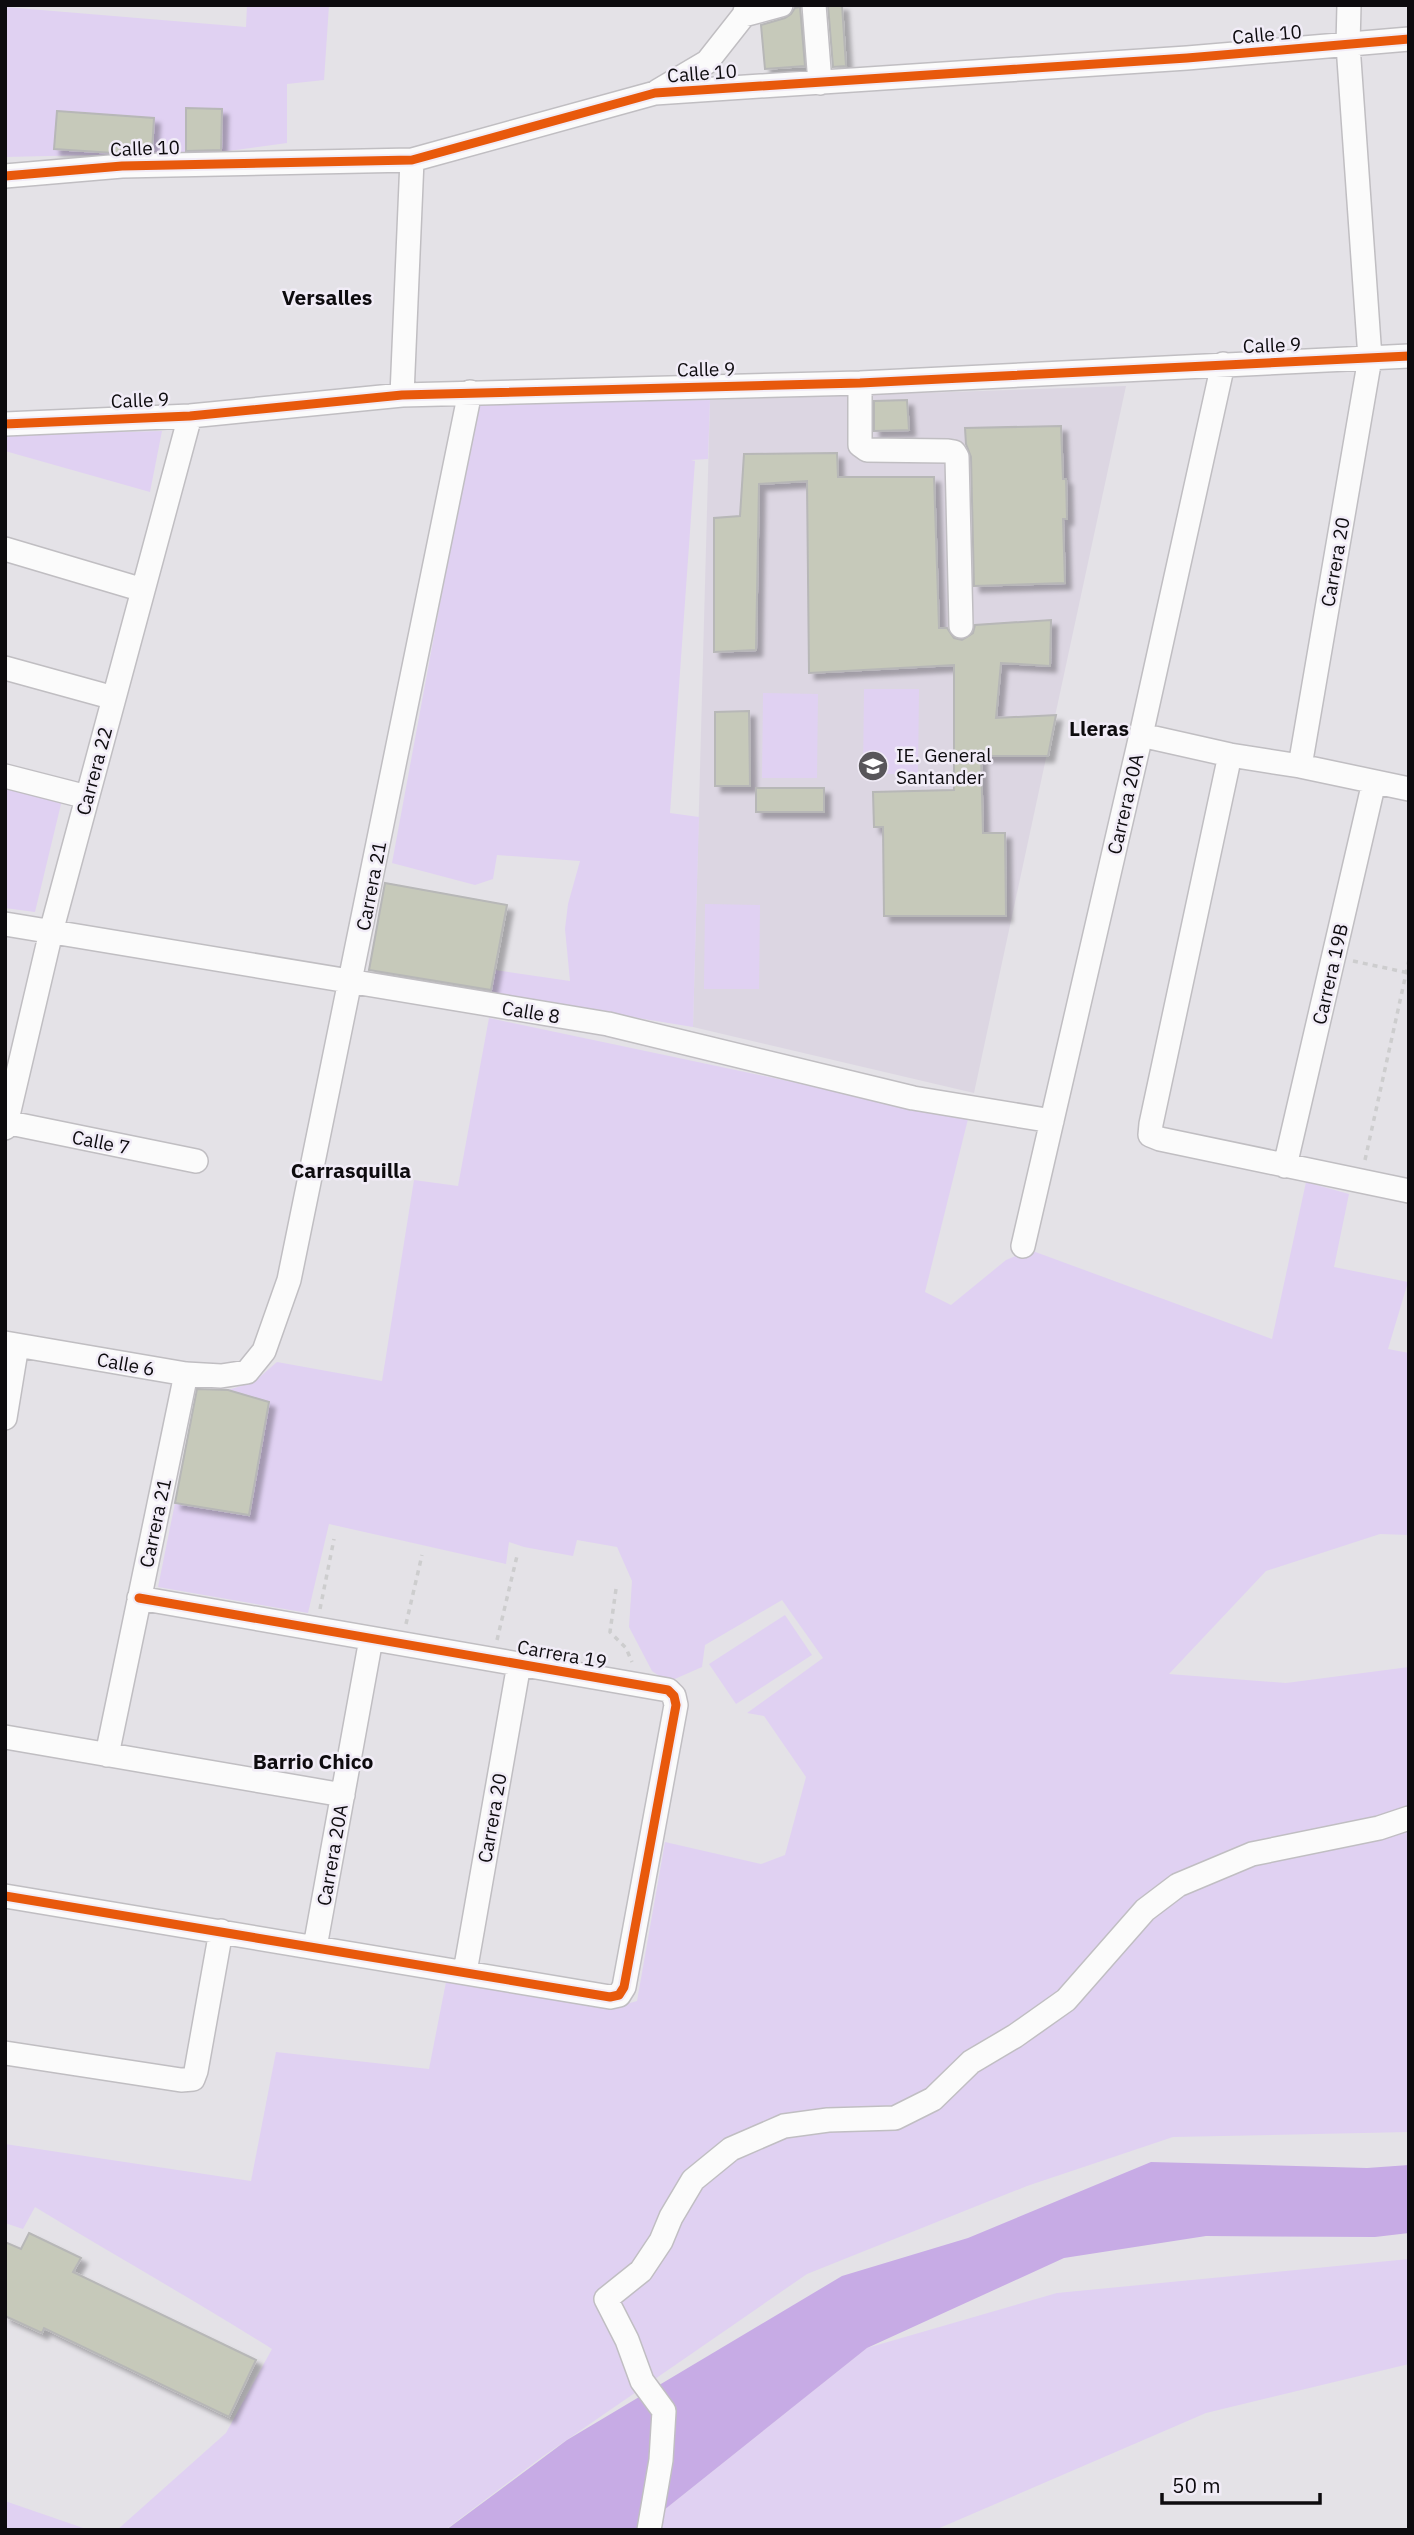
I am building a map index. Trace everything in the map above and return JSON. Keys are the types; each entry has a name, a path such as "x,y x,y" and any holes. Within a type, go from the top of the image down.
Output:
{"street":[{"path":"656,93 707,62 745,10 781,5"},
{"path":"814,5 820,83"},
{"name":"Carrera 20","path":"1300,766 1370,358 1348,45 1349,5"},
{"name":"Calle 10","path":"5,176 122,166 412,160 656,93 1173,59 1409,39"},
{"path":"402,395 412,160"},
{"name":"Calle 9","path":"5,424 190,416 402,395 860,383 1409,356"},
{"name":"Carrera 20A","path":"1023,1246 1223,364"},
{"path":"860,383 860,445 867,450 948,451 954,452 957,457 961,626"},
{"name":"Carrera 21","path":"247,1372 264,1351 289,1280 470,392"},
{"name":"Carrera 22","path":"6,1124 51,932 190,416"},
{"path":"5,549 143,590"},
{"path":"5,668 114,698"},
{"path":"1141,734 1230,755 1300,766 1409,789"},
{"path":"1230,755 1150,1135 1409,1191"},
{"path":"5,776 87,797"},
{"name":"Carrera 19B","path":"1285,1166 1374,782"},
{"name":"Calle 8","path":"5,924 608,1024 913,1098 1052,1121"},
{"name":"Calle 7","path":"6,1124 196,1161"},
{"path":"5,1418 11,1344"},
{"name":"Calle 6","path":"11,1344 186,1374 221,1376 247,1372"},
{"name":"Carrera 21","path":"107,1755 186,1374"},
{"name":"Carrera 19","path":"139,1598 668,1690 674,1696 676,1705 624,1987 620,1995 610,1997 466,1972"},
{"name":"Carrera 20A","path":"315,1947 371,1639"},
{"name":"Carrera 20","path":"466,1972 519,1664"},
{"path":"5,1737 342,1795"},
{"path":"649,2530 661,2460 664,2411 642,2381 627,2340 606,2299 641,2271 661,2241 671,2217 693,2180 731,2149 784,2126 828,2120 895,2118 933,2099 971,2062 1015,2036 1066,2000 1145,1910 1178,1885 1252,1854 1379,1828 1409,1818"},
{"path":"5,1896 466,1972"},
{"path":"5,2053 181,2081 193,2080 221,1931"}],"path":[{"path":"1334,957 1407,973"},
{"path":"1361,1181 1409,960"},
{"path":"317,1629 334,1539"},
{"path":"402,1643 422,1555"},
{"path":"493,1659 517,1556"},
{"path":"616,1588 610,1632 626,1648 643,1686"}],"shaded area":[{"path":"247,5 329,5 324,80 287,84 287,143 221,152 5,157 5,7 246,27"},
{"name":"IE. General Santander","path":"1126,386 974,1093 693,1027 710,400"},
{"path":"710,400 708,459 691,460 695,461 670,813 699,817 693,1027 490,994 495,970 570,981 565,929 568,904 580,861 497,855 493,879 475,885 392,863 477,404"},
{"path":"162,431 150,492 5,451 5,435"},
{"path":"864,689 919,689 918,774 863,774"},
{"path":"763,693 818,694 817,778 762,778"},
{"path":"5,788 62,800 35,912 5,908"},
{"path":"705,904 760,905 759,989 704,989"},
{"path":"489,1018 968,1119 925,1292 951,1305 1006,1260 1030,1250 1272,1339 1306,1182 1349,1194 1334,1267 1408,1282 1388,1349 1409,1353 1409,1535 1380,1534 1266,1571 1169,1674 1286,1683 1409,1667 1409,2132 1173,2137 1027,2186 807,2274 542,2457 445,2530 117,2530 226,2433 272,2349 35,2207 23,2229 5,2223 5,2144 251,2181 276,2052 429,2069 446,1982 609,2009 637,2001 665,1842 761,1864 785,1855 806,1777 764,1716 747,1713 823,1658 782,1600 705,1645 702,1667 668,1682 652,1671 629,1627 632,1581 617,1547 577,1540 573,1556 509,1542 506,1564 329,1524 308,1613 158,1587 175,1503 249,1514 269,1403 228,1390 254,1382 277,1362 382,1381 414,1180 458,1186"},
{"path":"785,1615 812,1655 736,1704 709,1664"},
{"path":"1151,2162 1367,2168 1409,2165 1409,2233 1375,2237 1206,2236 1064,2258 867,2348 639,2530 446,2530 567,2440 842,2276 968,2238"},
{"path":"1409,2259 1409,2364 1206,2413 935,2530 639,2530 867,2348 1057,2293"},
{"path":"5,2501 89,2530 5,2530"}],"building":[{"path":"828,5 842,5 846,66 833,67"},
{"path":"800,7 805,66 765,69 761,25 785,18 795,8"},
{"path":"186,108 222,109 221,150 186,151"},
{"path":"57,111 154,118 152,151 114,153 54,149"},
{"path":"907,400 909,430 874,431 874,401"},
{"path":"1061,426 1063,479 1066,479 1067,519 1063,519 1065,583 974,586 971,457 966,444 965,428"},
{"path":"837,453 838,477 934,477 939,628 947,628 954,638 962,640 973,633 975,625 1051,620 1050,666 1001,663 996,718 1056,715 1048,756 981,756 983,833 1005,833 1006,916 884,916 883,827 874,827 873,792 954,790 954,665 809,673 807,481 759,484 756,650 714,652 714,518 740,516 744,454"},
{"path":"749,711 750,786 715,786 715,712"},
{"path":"756,788 824,788 824,812 756,812"},
{"path":"385,883 507,905 491,990 369,970"},
{"path":"197,1389 228,1390 269,1402 249,1515 175,1503"},
{"path":"29,2233 81,2258 73,2272 256,2360 229,2417 44,2328 42,2333 5,2316 5,2242 21,2249"}],"cycle path":[{"path":"5,176 122,166 412,160 655,93 1187,58 1409,39"},
{"path":"5,424 190,416 402,395 860,383 1409,356"},
{"path":"5,1896 610,1997 619,1995 624,1987 676,1705 674,1696 668,1690 139,1598"}],"place":[{"name":"IE. General Santander","path":"873,766"}],"district":[{"name":"Versalles","path":"327,298"},
{"name":"Lleras","path":"1099,729"},
{"name":"Carrasquilla","path":"351,1171"},
{"name":"Barrio Chico","path":"313,1762"}]}
